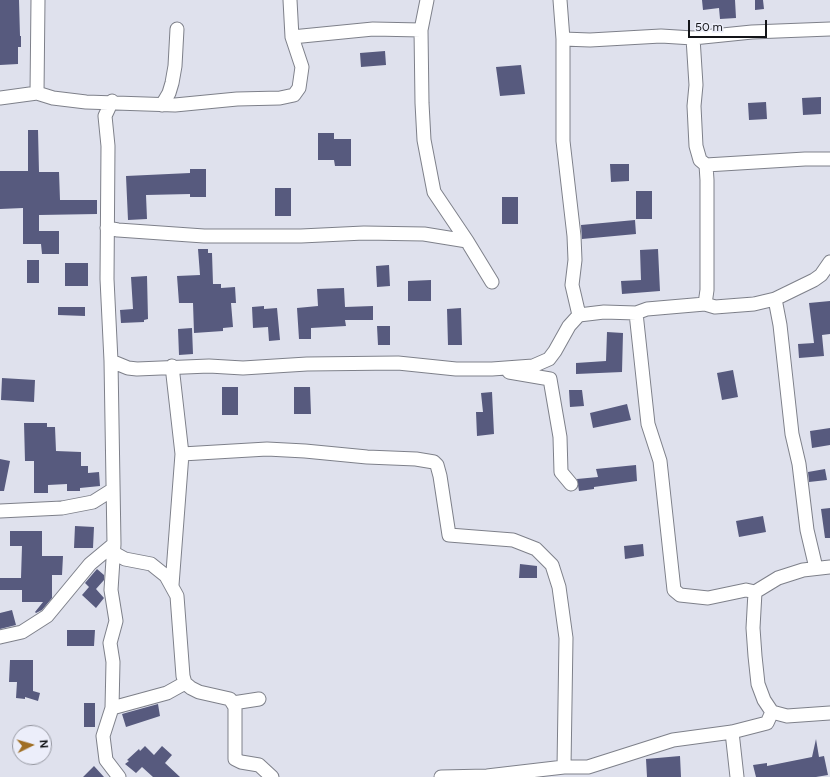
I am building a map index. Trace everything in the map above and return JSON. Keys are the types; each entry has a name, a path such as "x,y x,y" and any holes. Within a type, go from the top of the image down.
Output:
{"street":[{"path":"37,93 38,0"},
{"path":"0,98 37,93 53,98 86,102 112,101 162,105 172,99 280,98 294,95 300,88 302,67 292,37 290,0"},
{"path":"427,0 422,30 422,103 424,140 430,178 434,192 492,282"},
{"path":"560,0 563,39 563,141 574,236 575,260 572,285 579,315"},
{"path":"292,37 373,29 422,30"},
{"path":"563,39 590,40 661,36 693,38 752,32 830,29"},
{"path":"172,99 177,30"},
{"path":"693,38 696,85 694,106 696,146 700,160 706,165 805,159 830,159"},
{"path":"112,101 105,116 108,146 107,280 111,361 114,548 111,590 116,621 110,643 114,662 112,708 103,736 106,760 119,777"},
{"path":"86,102 105,116"},
{"path":"705,304 707,290 706,165"},
{"path":"107,228 204,236 301,236 364,233 424,234 467,241"},
{"path":"111,361 128,368 137,369 172,366 243,368 307,364 398,363 456,369 492,369 533,366 549,359 569,326 579,315 604,312 636,313 647,309 705,304 715,307 754,304 775,298 814,280 821,275 830,262"},
{"path":"775,298 780,325 792,434 798,464 807,530 816,568"},
{"path":"636,313 648,424 660,461 674,590 680,595 708,598 746,590 755,592 778,578 803,570 830,567"},
{"path":"172,366 182,454 172,585"},
{"path":"492,369 550,379 560,437 561,472 571,484"},
{"path":"182,454 267,449 305,450 366,458 416,459 434,462 437,464 449,535 513,540 536,549 552,565 559,587 566,638 564,768"},
{"path":"0,511 62,508 93,502 112,490"},
{"path":"114,548 125,559 155,567 166,576 172,585 178,602 182,669 186,683 195,690 224,697 232,702 235,707 234,754 236,759 241,762 259,765 272,777"},
{"path":"0,637 22,632 47,616 90,564 114,548"},
{"path":"755,592 753,628 760,693 772,712 787,716 830,713"},
{"path":"112,708 166,694 186,683"},
{"path":"232,702 259,700"},
{"path":"441,777 487,776 588,767 673,740 732,732 767,723 772,712"},
{"path":"732,732 737,777"}],"building":[{"path":"0,0 19,0 21,47 18,47 18,64 0,65"},
{"path":"702,0 735,0 736,18 720,19 719,8 703,10"},
{"path":"755,0 763,0 764,9 755,10"},
{"path":"385,51 386,65 361,67 360,53"},
{"path":"521,65 525,94 500,96 496,67"},
{"path":"821,97 821,114 803,115 802,98"},
{"path":"766,102 767,119 749,120 748,103"},
{"path":"28,130 38,130 39,172 59,172 60,200 97,200 97,214 39,215 39,231 59,231 59,254 42,254 41,244 23,244 23,208 0,209 0,171 28,171"},
{"path":"318,133 334,133 334,139 351,139 351,166 335,166 334,160 318,160"},
{"path":"610,164 629,164 629,181 611,182"},
{"path":"190,169 206,169 206,197 190,197 190,194 146,195 147,219 128,220 126,176 190,173"},
{"path":"275,188 291,188 291,216 275,216"},
{"path":"636,191 652,191 652,219 636,219"},
{"path":"502,197 518,197 518,224 502,224"},
{"path":"635,220 636,234 582,239 581,225"},
{"path":"198,249 208,249 208,253 212,253 213,284 221,284 221,288 235,287 236,303 231,303 233,327 223,328 223,331 194,333 193,303 179,303 177,276 200,275"},
{"path":"658,249 660,291 622,294 621,281 641,280 640,250"},
{"path":"27,260 39,260 39,283 27,283"},
{"path":"65,263 88,263 88,286 65,286"},
{"path":"389,265 390,286 377,287 376,266"},
{"path":"147,276 148,319 144,320 144,322 121,323 120,310 133,309 131,277"},
{"path":"431,280 431,301 408,301 408,281"},
{"path":"344,288 345,307 373,306 373,320 345,320 346,326 311,328 311,339 299,339 297,308 318,306 317,289"},
{"path":"830,301 830,334 822,335 824,356 799,358 798,344 814,343 809,303"},
{"path":"264,306 264,309 277,308 280,340 269,341 268,327 253,328 252,307"},
{"path":"58,307 85,307 85,316 58,315"},
{"path":"461,308 462,345 448,345 447,309"},
{"path":"377,326 390,326 390,345 378,345"},
{"path":"192,328 193,354 179,355 178,329"},
{"path":"607,332 623,333 622,372 576,374 576,363 606,361"},
{"path":"733,370 738,397 722,400 717,373"},
{"path":"2,378 35,380 34,402 1,400"},
{"path":"222,387 238,387 238,415 222,415"},
{"path":"294,387 310,387 311,414 294,414"},
{"path":"569,390 582,390 584,406 570,407"},
{"path":"492,392 494,434 477,436 476,412 483,412 481,393"},
{"path":"627,404 631,420 593,428 590,413"},
{"path":"24,423 47,423 47,427 55,427 56,451 81,452 81,466 88,466 88,473 99,472 100,486 80,488 80,491 67,491 67,484 48,485 48,493 34,493 34,461 25,461"},
{"path":"830,428 830,445 812,448 810,431"},
{"path":"0,459 10,461 4,491 0,491"},
{"path":"636,465 637,481 594,487 594,489 579,491 577,479 598,477 596,469"},
{"path":"825,469 827,480 809,482 808,472"},
{"path":"830,508 830,538 825,538 821,509"},
{"path":"763,516 766,532 739,537 736,521"},
{"path":"75,526 94,527 93,548 74,548"},
{"path":"10,531 42,531 42,556 63,556 62,575 52,575 52,598 42,610 36,613 35,612 43,602 22,602 22,590 0,590 0,578 21,578 22,546 10,546"},
{"path":"643,544 644,556 625,559 624,546"},
{"path":"520,564 537,566 537,578 519,578"},
{"path":"97,569 104,575 104,580 96,589 104,598 96,608 82,595 89,587 85,583"},
{"path":"12,610 16,625 0,629 0,613"},
{"path":"67,630 95,630 94,646 67,646"},
{"path":"10,660 33,660 33,691 40,693 38,701 25,697 25,699 16,698 17,682 9,682"},
{"path":"84,703 95,703 95,727 84,727"},
{"path":"158,704 160,716 126,727 122,714"},
{"path":"816,739 819,757 824,756 828,775 816,777 756,777 753,765 767,763 767,766 812,757"},
{"path":"145,746 154,755 162,746 172,755 165,763 180,777 153,777 142,767 136,773 125,764 129,761 127,760 139,749 140,751"},
{"path":"680,756 681,777 647,777 646,759"},
{"path":"94,766 104,777 83,777"}]}
